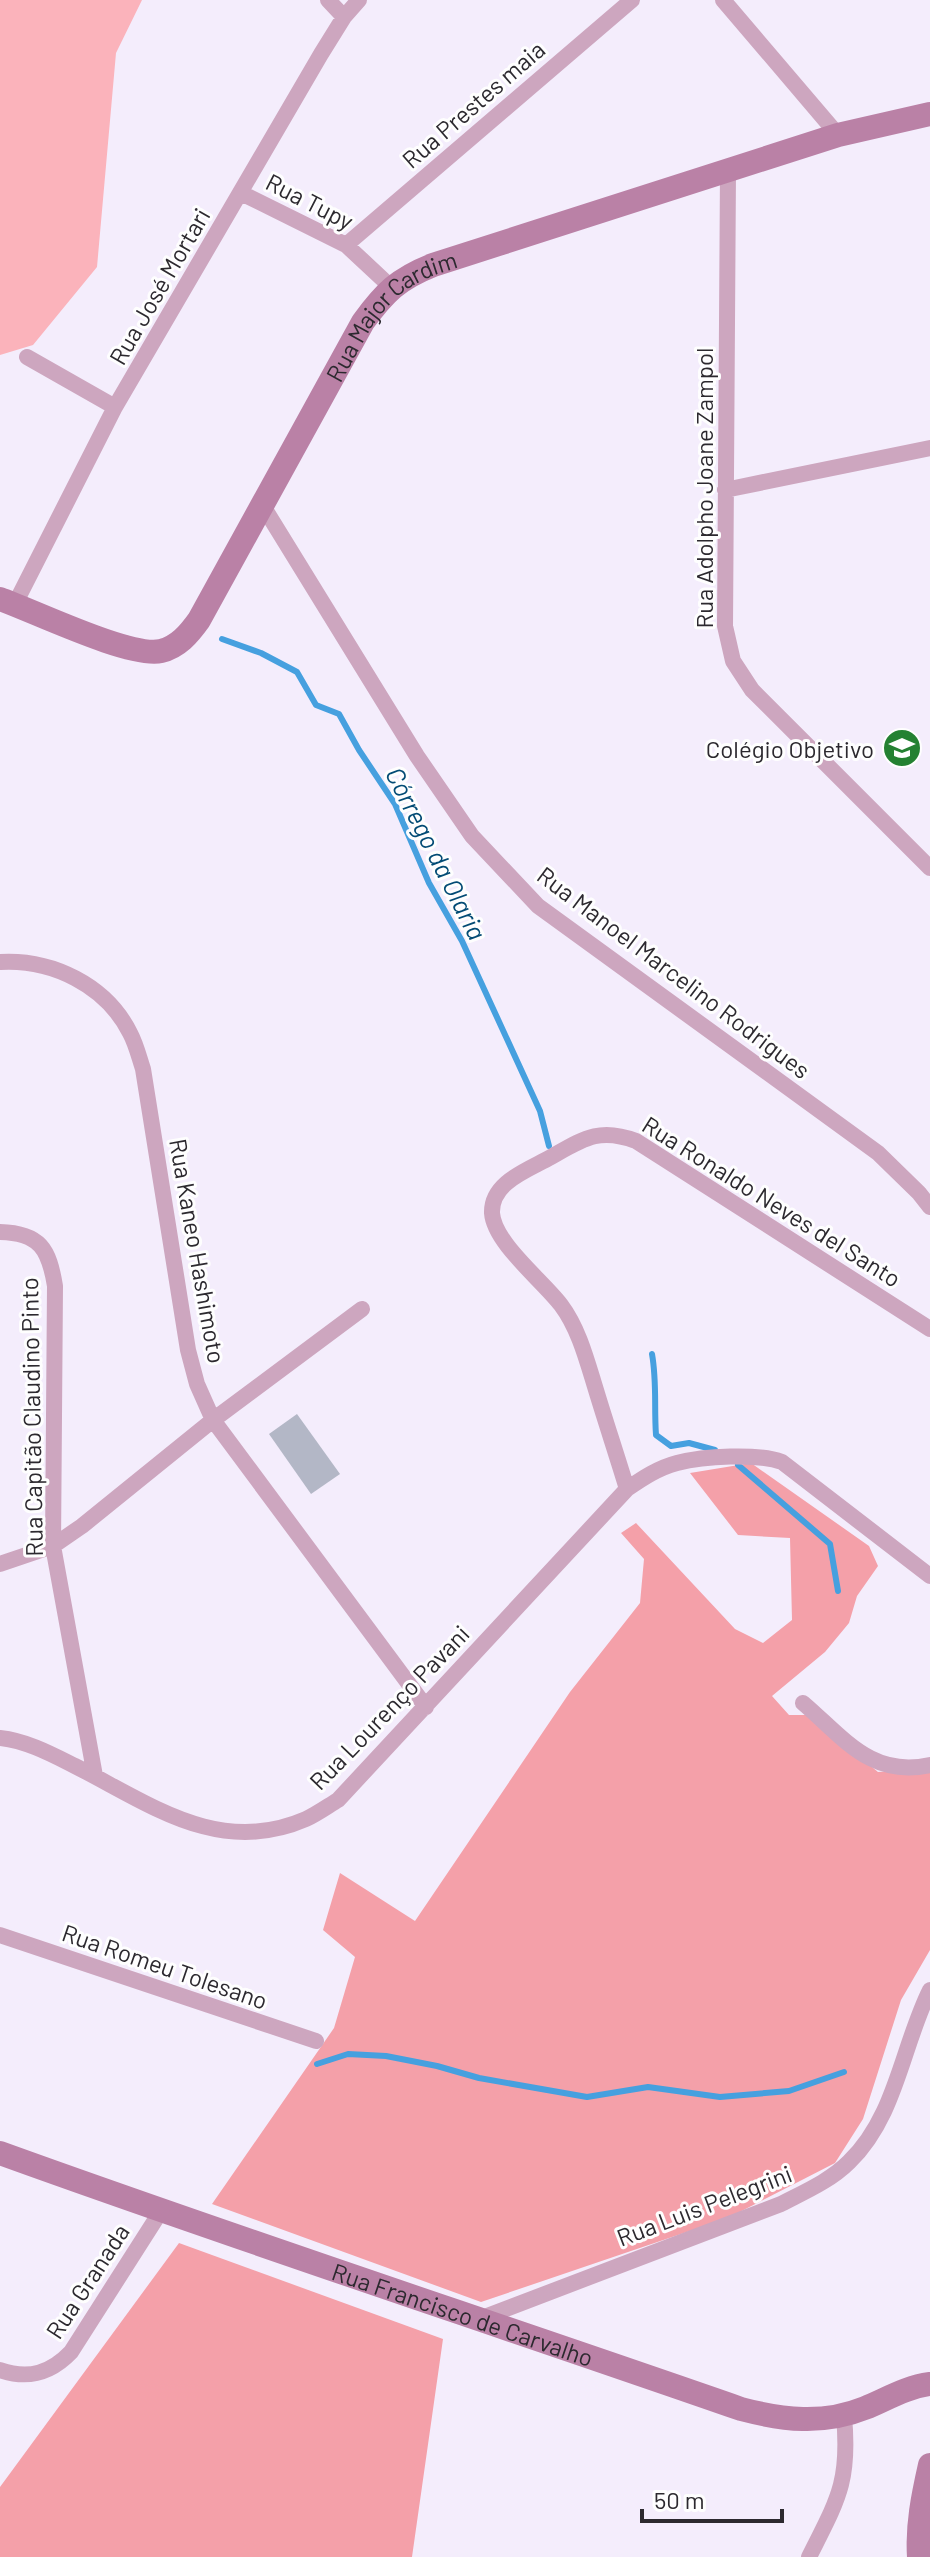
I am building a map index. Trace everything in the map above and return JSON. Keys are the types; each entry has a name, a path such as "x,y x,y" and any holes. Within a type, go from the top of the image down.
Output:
{"street":[{"path":"328,0 344,17"},
{"name":"Rua José Mortari","path":"8,602 115,407 344,17 359,0"},
{"name":"Rua Prestes maia","path":"346,245 632,0"},
{"path":"723,0 838,135"},
{"name":"Rua Major Cardim","path":"8,602 129,650 161,651 176,645 194,628 363,322 391,287 433,265 838,135 930,114"},
{"name":"Rua Adolpho Joane Zampol","path":"728,171 725,626 733,661 752,690 930,868"},
{"name":"Rua Tupy","path":"241,193 346,245 391,287"},
{"path":"27,357 115,407"},
{"path":"725,490 930,448"},
{"name":"Rua Manoel Marcelino Rodrigues","path":"263,506 417,756 472,836 538,906 878,1153 930,1207"},
{"name":"Rua Kaneo Hashimoto","path":"0,962 24,960 67,972 102,997 130,1032 143,1069 188,1350 197,1384 213,1420 426,1707"},
{"name":"Rua Ronaldo Neves del Santo","path":"627,1489 583,1348 562,1306 498,1233 492,1214 495,1197 504,1184 585,1138 618,1134 636,1141 930,1329"},
{"name":"Rua Capitão Claudino Pinto","path":"0,1232 17,1233 39,1243 51,1260 55,1286 53,1546 95,1776"},
{"path":"0,1564 53,1546 82,1526 213,1420 362,1309"},
{"name":"Rua Lourenço Pavani","path":"0,1738 37,1747 177,1820 202,1828 232,1832 267,1831 307,1819 338,1800 627,1489 649,1474 678,1463 752,1456 782,1462 930,1576"},
{"path":"803,1703 859,1752 878,1764 899,1768 930,1765"},
{"name":"Rua Romeu Tolesano","path":"0,1935 316,2041"},
{"name":"Rua Luis Pelegrini","path":"482,2318 781,2204 818,2185 849,2163 873,2134 930,1990"},
{"name":"Rua Francisco de Carvalho","path":"0,2153 741,2409 777,2418 816,2420 844,2416 893,2395 930,2384"},
{"name":"Rua Granada","path":"0,2370 44,2373 59,2364 71,2352 161,2211"},
{"path":"809,2557 840,2495 846,2469 844,2416"},
{"path":"919,2557 922,2499 930,2465"}],"shaded area":[{"path":"0,0 142,0 116,53 97,267 33,345 0,355"},
{"path":"751,1463 869,1546 878,1566 857,1596 849,1623 825,1652 772,1696 789,1715 809,1715 878,1772 930,1768 930,1950 901,2000 863,2119 835,2163 728,2218 481,2302 212,2204 334,2028 355,1957 323,1930 340,1873 415,1921 570,1692 640,1603 644,1559 621,1533 636,1523 735,1629 763,1643 792,1620 790,1538 738,1535 690,1473"},
{"path":"179,2243 443,2339 412,2557 0,2557 0,2487"}],"building":[{"path":"297,1414 340,1474 311,1494 269,1434"}],"waterway":[{"name":"Córrego da Olaria","path":"222,639 261,653 297,672 316,705 339,714 395,804 429,883 462,941 540,1111 549,1146"},
{"name":"Córrego da Olaria","path":"652,1354 656,1435 671,1446 689,1443 715,1450"},
{"name":"Córrego da Olaria","path":"738,1465 830,1544 838,1591"},
{"path":"317,2064 348,2054 386,2056 479,2078 587,2097 648,2087 720,2097 789,2091 844,2072"}],"place":[{"name":"Colégio Objetivo","path":"902,748"}]}
